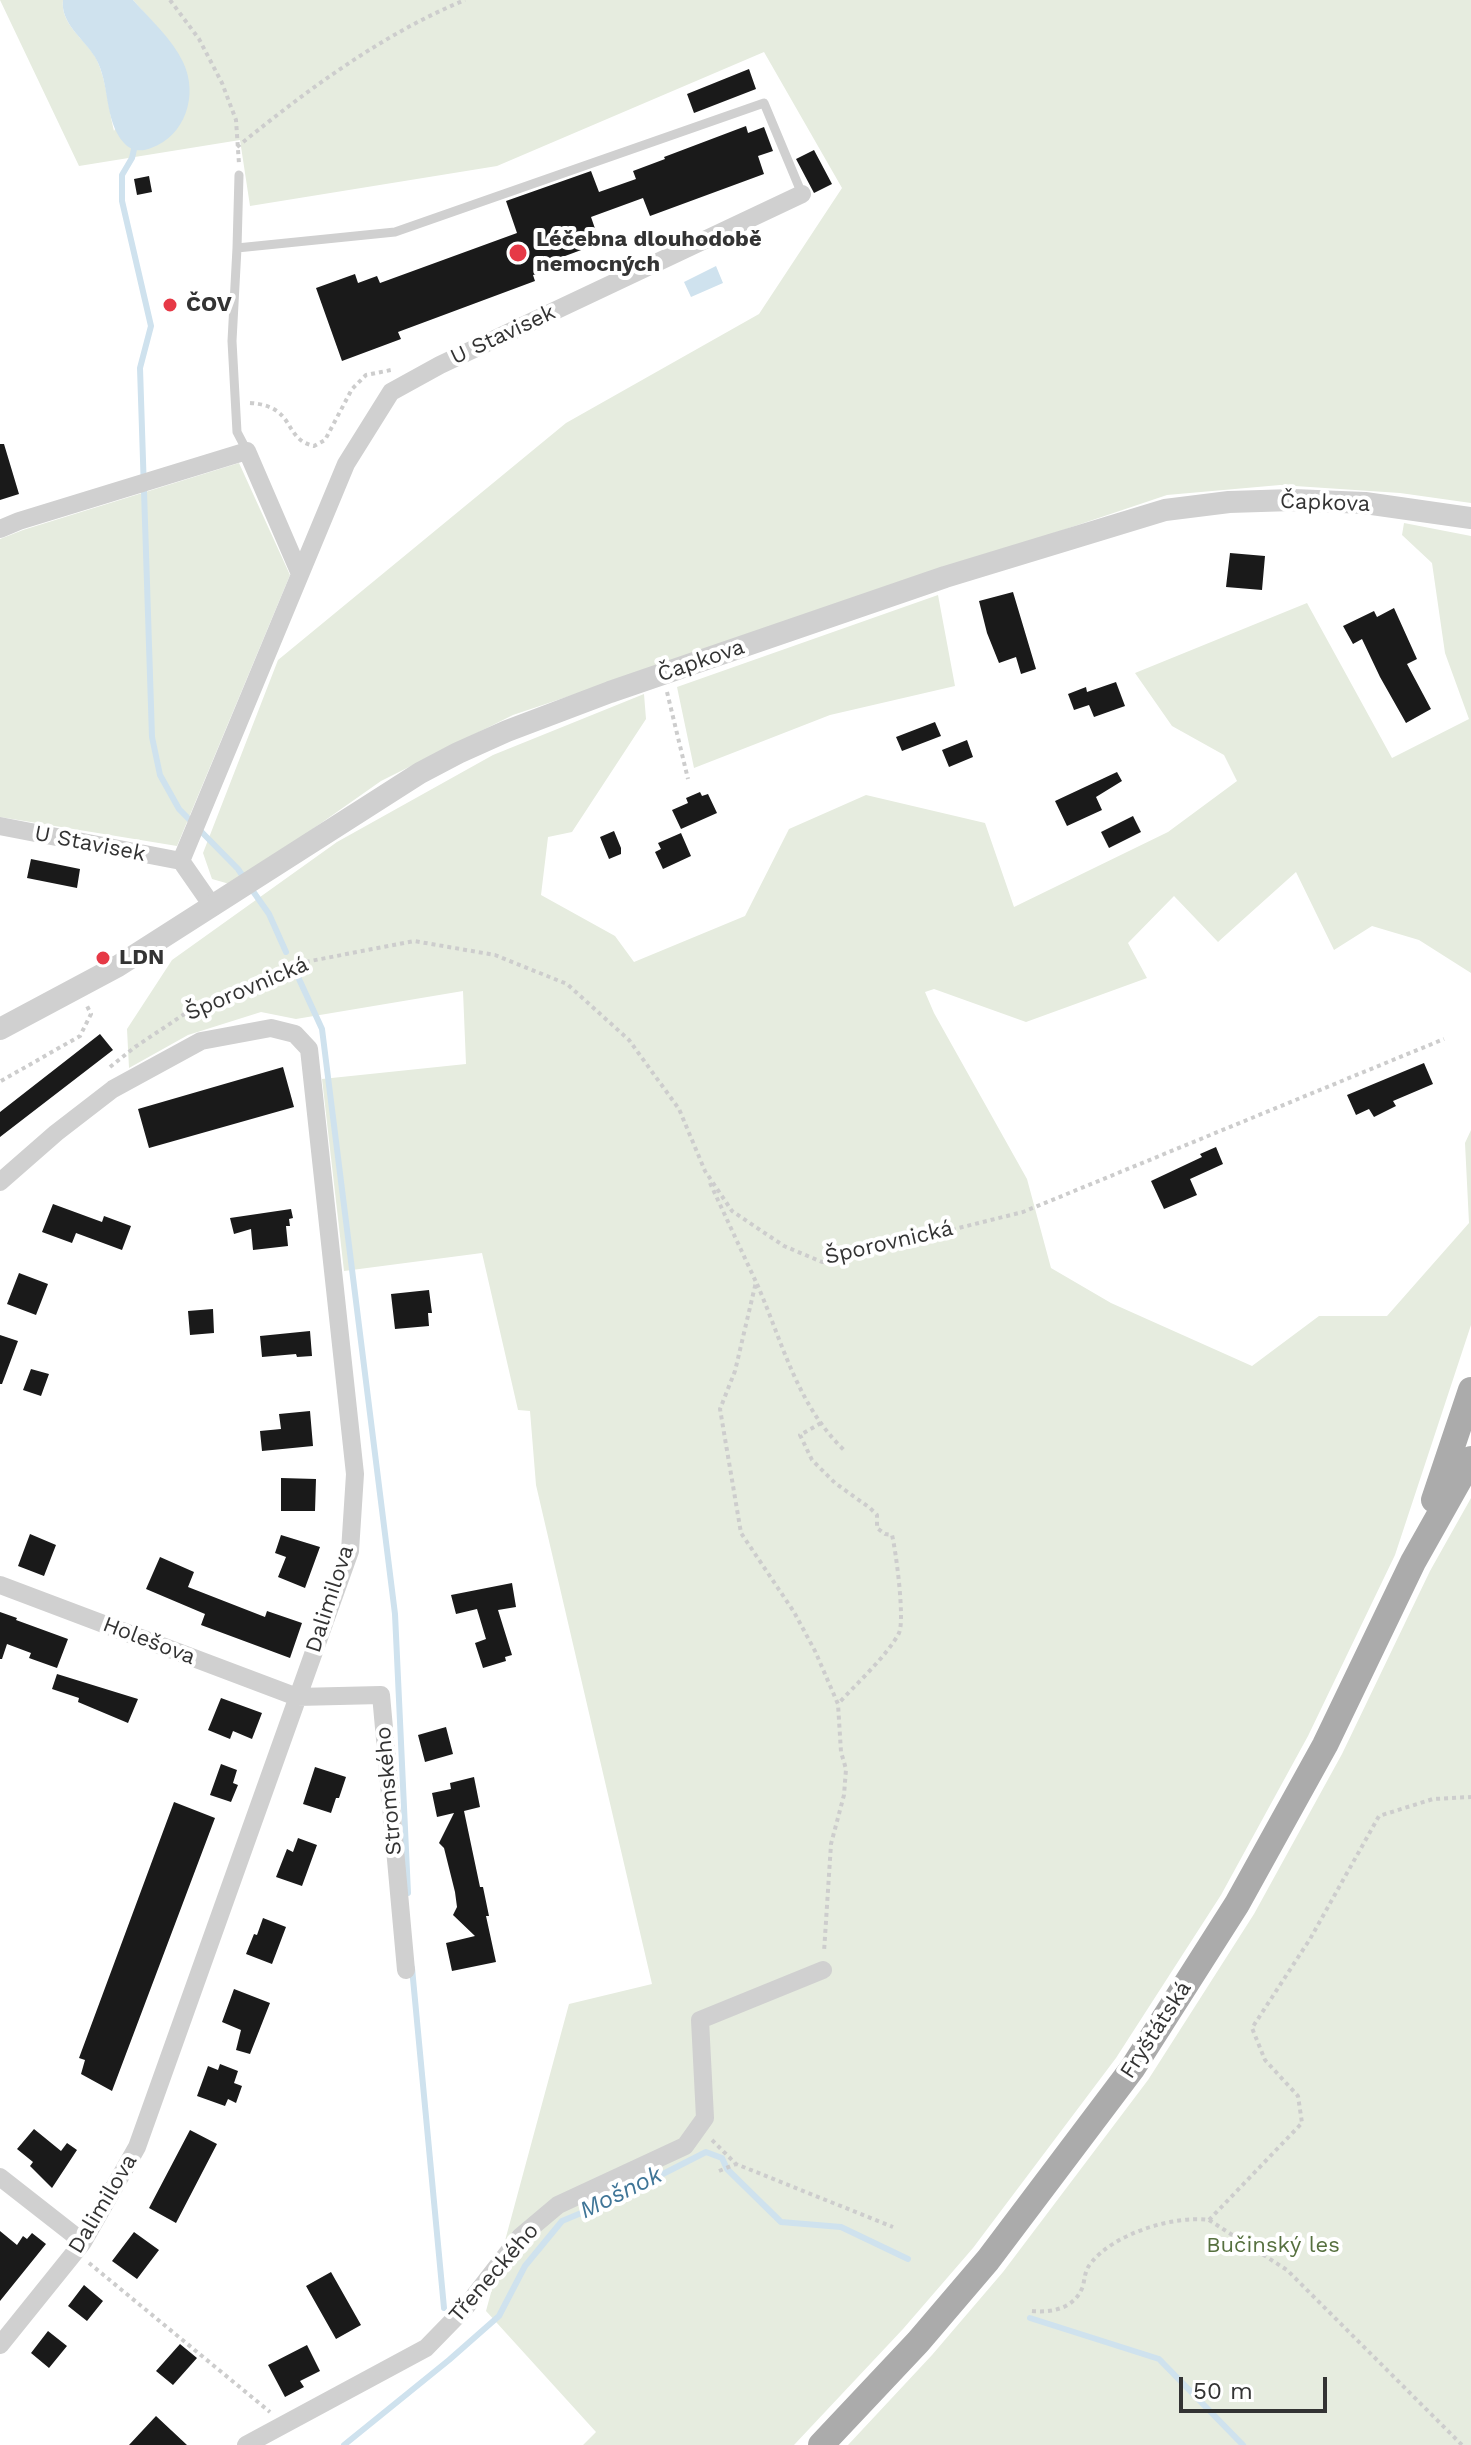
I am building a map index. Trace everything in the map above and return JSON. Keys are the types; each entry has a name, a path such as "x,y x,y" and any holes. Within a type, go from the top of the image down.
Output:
{"main road":[{"name":"Fryštátská","path":"1413,1562 1471,1390"},
{"name":"Fryštátská","path":"821,2445 918,2342 988,2260 1132,2069 1245,1891 1325,1745 1413,1562 1471,1459"}],"street":[{"name":"U Stavisek","path":"0,826 181,861 346,464 391,392 802,194"},
{"path":"0,529 247,451 300,574"},
{"name":"Čapkova","path":"0,1029 79,989 213,907 385,794 458,753 557,710 945,577 1165,510 1229,502 1293,500 1365,503 1471,518"},
{"path":"181,861 213,907"},
{"name":"Dalimilova","path":"0,1182 113,1089 201,1041 271,1028 295,1034 309,1049 355,1474 350,1551 137,2147 79,2247 0,2345"},
{"name":"Holešova","path":"0,1585 297,1697"},
{"name":"Stromského","path":"297,1697 381,1695 406,1970"},
{"path":"699,2127 705,2118 700,2020 823,1970"},
{"name":"Třeneckého","path":"246,2445 426,2348 465,2308 520,2237 558,2205 685,2146 699,2127"},
{"path":"0,2177 79,2247"}],"lane":[{"path":"237,248 395,232 764,103 802,194"},
{"path":"239,175 232,341 237,432 247,451"}],"path":[{"path":"170,0 199,39 222,83 236,120 239,175"},
{"path":"237,147 299,96 426,16 465,0"},
{"path":"235,403 265,404 277,410 303,444 314,446 325,440 352,389 366,375 389,369 414,379"},
{"path":"663,674 688,779"},
{"name":"Šporovnická","path":"111,1067 198,1005 295,964 414,941 495,955 567,984 629,1040 679,1109 705,1171 732,1211 784,1246 822,1262 1023,1212 1444,1039"},
{"path":"1,1081 80,1036 91,1014 79,989"},
{"path":"705,1171 772,1319 786,1363 827,1434 844,1450"},
{"path":"756,1282 735,1371 720,1409 741,1533 794,1612 838,1704 841,1752 846,1769 844,1795 831,1844 823,1970"},
{"path":"821,1423 800,1435 812,1460 835,1483 877,1515 877,1528 892,1535 901,1615 900,1631 838,1704"},
{"path":"1209,2220 1302,2123 1298,2096 1265,2060 1252,2028 1310,1939 1379,1816 1433,1799 1471,1797"},
{"path":"699,2127 736,2164 893,2227"},
{"path":"719,2171 736,2164"},
{"path":"1032,2311 1057,2311 1071,2303 1083,2284 1084,2274 1091,2262 1119,2239 1179,2220 1209,2220 1287,2270 1462,2445"},
{"path":"79,2247 285,2424"}],"green space":[{"path":"0,0 63,0 65,17 100,67 114,131 163,34 133,0 1471,0 1471,503 1400,493 1280,485 1167,495 513,715 381,781 233,885 212,879 203,853 278,660 566,423 759,314 842,188 764,52 497,166 250,206 240,140 79,166"},
{"path":"239,463 290,575 177,846 0,817 0,539"},
{"path":"1404,523 1471,536 1471,973 1419,940 1372,926 1334,950 1296,872 1218,942 1174,896 1128,943 1147,978 1026,1022 934,989 925,992 1027,1179 1051,1268 1111,1303 1252,1366 1319,1316 1387,1316 1469,1223 1465,1143 1471,1130 1471,1325 1395,1555 1308,1736 1221,1895 1116,2058 973,2248 903,2329 794,2445 583,2445 596,2432 486,2311 569,2004 652,1984 536,1485 530,1411 518,1410 482,1253 344,1271 322,1079 466,1064 463,991 296,1019 261,1012 188,1035 129,1068 127,1029 172,960 337,842 493,755 644,694 646,719 572,832 548,837 541,895 615,936 634,962 745,916 789,829 866,795 985,823 1014,907 1168,832 1237,781 1224,755 1172,726 1135,673 1307,603 1392,758 1469,719 1445,653 1432,563 1402,535"},
{"path":"938,595 955,686 830,715 694,768 677,687"},
{"name":"Bučinský les","path":"1471,1498 1471,2445 848,2445 932,2355 1003,2272 1148,2080 1254,1914 1342,1754 1430,1571"}],"water":[{"path":"63,0 133,0 173,45 188,75 189,101 180,124 163,142 151,148 133,149 117,134 100,67 65,16"},
{"path":"716,266 723,283 691,297 684,282"}],"building":[{"path":"749,69 756,89 694,113 687,94"},
{"name":"Léčebna dlouhodobě nemocných","path":"746,126 748,133 764,127 773,151 758,156 764,174 650,216 643,198 591,217 600,243 549,262 552,269 533,275 535,281 398,332 401,339 342,361 316,288 355,274 358,283 377,276 380,283 517,233 506,201 591,171 599,192 636,179 633,171 664,157"},
{"path":"814,150 832,184 814,193 796,159"},
{"path":"149,176 152,192 137,195 134,179"},
{"path":"0,444 4,444 19,494 0,500"},
{"path":"1230,553 1265,556 1262,590 1226,587"},
{"path":"1013,592 1036,669 1021,674 1016,657 999,663 979,601"},
{"path":"1394,608 1417,659 1407,664 1431,709 1406,723 1362,639 1353,644 1343,626 1374,611 1377,617"},
{"path":"1116,682 1125,706 1094,717 1089,705 1074,710 1068,694 1086,687 1087,692"},
{"path":"935,722 941,736 902,751 896,737"},
{"path":"967,740 973,757 949,767 942,750"},
{"path":"1117,772 1122,781 1096,797 1102,810 1067,826 1055,801"},
{"path":"700,792 702,796 708,794 717,813 681,829 672,810 688,803 686,798"},
{"path":"1133,816 1141,832 1109,848 1101,832"},
{"path":"614,831 621,854 609,859 600,837"},
{"path":"681,833 691,856 663,869 655,852 661,849 658,843"},
{"path":"31,859 80,869 77,888 27,878"},
{"path":"100,1034 113,1050 0,1137 0,1112"},
{"path":"1424,1063 1433,1084 1393,1101 1396,1106 1374,1117 1369,1109 1356,1115 1347,1095"},
{"path":"283,1067 294,1107 149,1148 138,1109"},
{"path":"1216,1147 1223,1164 1190,1179 1197,1195 1164,1209 1151,1181"},
{"path":"53,1204 102,1222 104,1216 131,1226 122,1250 76,1233 72,1243 42,1232"},
{"path":"291,1209 293,1218 289,1219 290,1226 286,1226 288,1246 253,1250 251,1229 234,1234 230,1218"},
{"path":"19,1273 48,1284 36,1315 7,1304"},
{"path":"429,1290 432,1313 428,1313 429,1326 395,1329 391,1294"},
{"path":"213,1309 214,1333 190,1335 188,1311"},
{"path":"310,1331 312,1356 262,1357 260,1336"},
{"path":"0,1335 18,1341 2,1384 0,1384"},
{"path":"31,1369 49,1374 41,1396 23,1390"},
{"path":"310,1411 313,1446 262,1451 260,1431 281,1429 279,1414"},
{"path":"281,1478 316,1479 315,1511 281,1511"},
{"path":"30,1534 56,1545 44,1576 18,1566"},
{"path":"281,1535 320,1547 305,1588 278,1577 286,1557 275,1553"},
{"path":"160,1557 194,1572 188,1587 265,1617 267,1611 302,1623 290,1658 201,1625 205,1614 146,1589"},
{"path":"512,1583 516,1607 498,1610 512,1655 505,1657 506,1661 483,1668 475,1643 486,1639 477,1609 456,1614 451,1595"},
{"path":"0,1612 68,1639 57,1668 29,1658 31,1653 7,1644 0,1659"},
{"path":"57,1674 138,1699 128,1723 78,1702 79,1698 52,1689"},
{"path":"221,1698 262,1713 252,1739 233,1731 230,1739 208,1730"},
{"path":"446,1727 453,1754 425,1762 418,1735"},
{"path":"221,1764 237,1770 233,1783 238,1785 231,1802 210,1795"},
{"path":"315,1767 346,1777 331,1813 303,1804"},
{"path":"474,1777 480,1807 464,1811 480,1887 483,1887 496,1962 452,1971 446,1943 475,1936 453,1915 457,1907 455,1892 444,1848 439,1843 454,1813 437,1817 432,1793 451,1789 450,1783"},
{"path":"174,1802 215,1818 112,2091 81,2074 85,2060 79,2058"},
{"path":"298,1838 317,1845 302,1886 276,1877 287,1849 293,1852"},
{"path":"263,1918 286,1927 272,1964 246,1954"},
{"path":"234,1989 270,2003 250,2054 236,2050 241,2030 222,2022"},
{"path":"220,2064 238,2071 234,2083 242,2086 236,2103 228,2099 225,2106 197,2096 208,2066 218,2070"},
{"path":"34,2129 61,2151 67,2143 77,2150 52,2188 30,2166 33,2162 17,2149"},
{"path":"190,2130 217,2144 176,2223 149,2208"},
{"path":"0,2231 17,2245 23,2236 27,2239 32,2233 46,2244 0,2301"},
{"path":"134,2232 159,2250 137,2279 112,2261"},
{"path":"331,2272 361,2325 336,2339 306,2286"},
{"path":"84,2285 103,2301 87,2321 68,2306"},
{"path":"48,2331 67,2346 49,2368 31,2353"},
{"path":"180,2344 197,2358 173,2385 156,2371"},
{"path":"307,2345 320,2371 300,2381 304,2387 285,2397 268,2365"},
{"path":"156,2416 187,2445 129,2445"}],"waterway":[{"path":"135,145 132,158 122,175 122,201 151,326 140,368 152,737 160,775 179,809 244,878"},
{"path":"250,887 269,914 286,952"},
{"path":"299,979 322,1029 395,1614 408,1893"},
{"path":"412,1968 444,2308"},
{"name":"Mošnok","path":"344,2445 499,2316 525,2266 562,2221 610,2201 706,2152 722,2158 727,2169 781,2222 841,2227 908,2259"},
{"name":"Mošnok","path":"1030,2318 1159,2359 1243,2445"}],"place":[{"name":"Léčebna dlouhodobě nemocných","path":"518,253"},
{"name":"ČOV","path":"170,305"},
{"name":"LDN","path":"103,958"}]}
